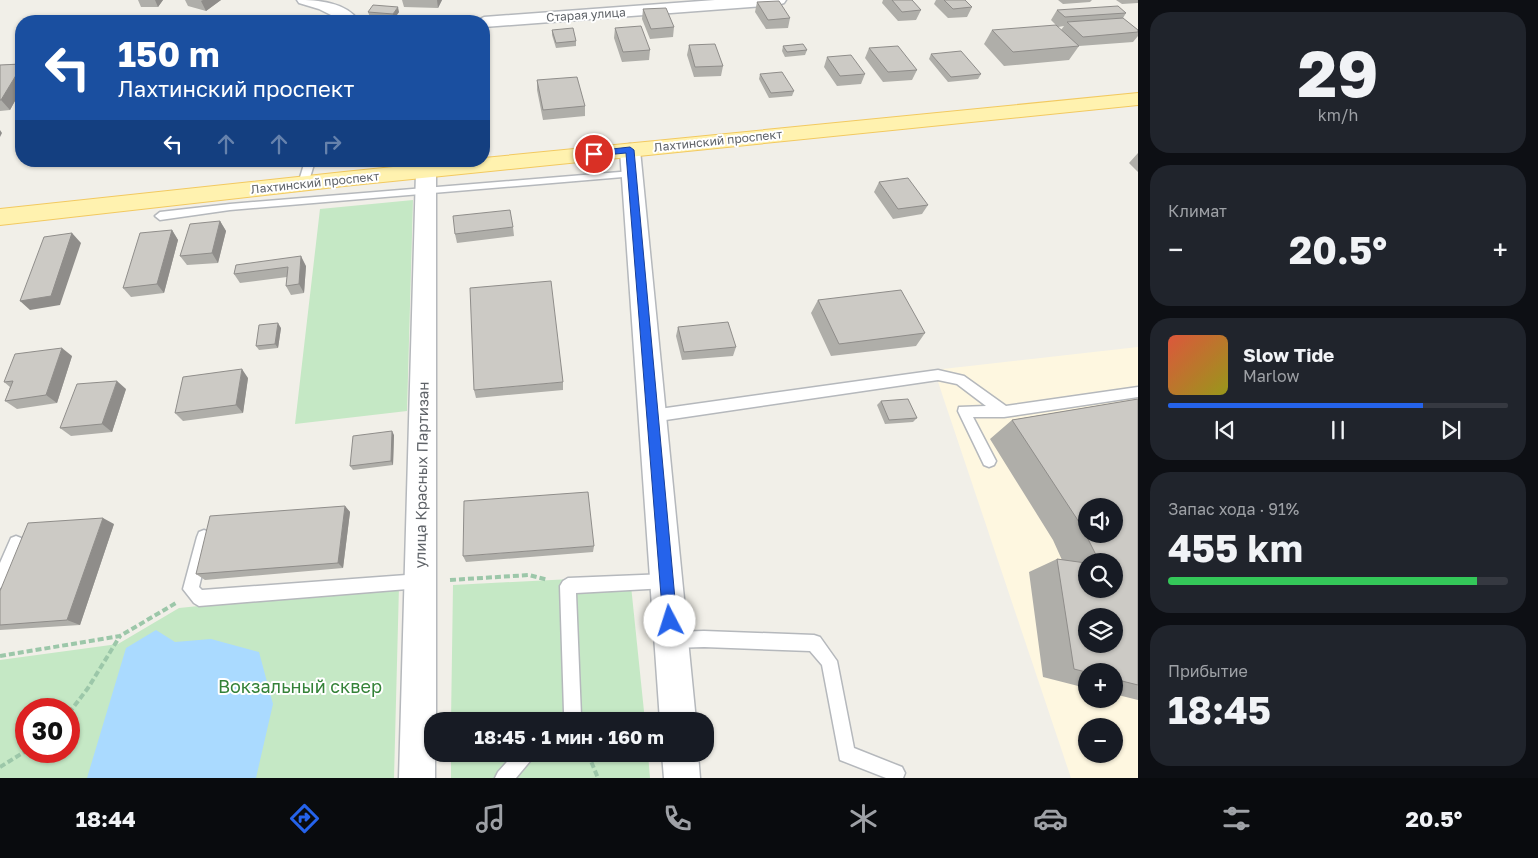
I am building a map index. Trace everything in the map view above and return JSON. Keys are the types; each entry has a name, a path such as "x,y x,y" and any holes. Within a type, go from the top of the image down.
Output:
{"main road":[{"name":"Лахтинский проспект","path":"0,217 303,184 426,182 631,162 1138,99"}],"street":[{"path":"305,0 325,6 343,15"},
{"name":"Старая улица","path":"490,22 778,0"},
{"path":"631,162 677,712"},
{"name":"улица Красных Партизан","path":"417,778 426,182"},
{"path":"681,762 682,778"}],"lane":[{"path":"303,184 308,167"},
{"path":"160,216 426,182"},
{"path":"652,416 938,375 960,380 1004,412"},
{"path":"989,461 964,411 1004,412 1138,392"},
{"path":"204,537 191,589 199,598 420,581"},
{"path":"0,581 16,543"},
{"path":"574,712 568,586 667,581"},
{"path":"672,640 704,639 814,643 829,662 846,754 896,773"},
{"path":"504,778 518,762"}],"path":[{"path":"420,581 529,575 568,586"},
{"path":"0,656 120,636 178,602 199,598"},
{"path":"80,699 120,636"},
{"path":"0,767 15,758"},
{"path":"591,762 598,778"}],"shaded area":[{"path":"1138,347 1138,778 1071,778 934,370"}],"green space":[{"path":"413,200 407,411 295,424 320,209"},
{"path":"630,576 644,712 451,712 453,585"},
{"name":"Вокзальный сквер","path":"399,586 394,778 0,778 0,660 118,644 179,608"},
{"path":"451,762 649,762 650,778 451,778"}],"water":[{"path":"156,630 175,642 211,639 259,652 273,704 256,778 87,778 126,648"}],"building":[{"path":"892,0 912,0 921,10 902,12"},
{"path":"944,0 965,0 972,7 953,9"},
{"path":"779,1 790,18 768,20 757,2"},
{"path":"373,5 398,7 393,14 368,12"},
{"path":"1118,6 1126,13 1065,17 1057,10"},
{"path":"666,8 674,27 651,29 643,9"},
{"path":"1123,18 1138,32 1083,37 1067,22"},
{"path":"1056,25 1079,46 1013,52 992,30"},
{"path":"641,26 650,50 623,52 615,28"},
{"path":"573,28 576,41 556,43 552,30"},
{"path":"715,44 723,66 695,67 689,45"},
{"path":"803,44 807,50 787,52 783,46"},
{"path":"898,46 917,70 888,72 869,48"},
{"path":"961,51 981,74 951,77 931,54"},
{"path":"851,55 865,74 840,76 827,57"},
{"path":"15,64 15,77 1,100 0,100 0,65"},
{"path":"782,72 794,91 771,93 760,74"},
{"path":"577,77 585,106 543,110 537,80"},
{"path":"908,178 928,205 898,209 879,182"},
{"path":"510,210 513,227 455,234 453,216"},
{"path":"220,221 212,253 180,256 190,224"},
{"path":"172,230 157,284 123,288 140,233"},
{"path":"72,233 51,296 20,301 44,237"},
{"path":"301,256 299,284 286,286 288,267 234,274 236,265"},
{"path":"551,281 563,382 474,390 470,288"},
{"path":"901,290 925,333 839,344 818,300"},
{"path":"728,322 736,347 684,352 678,327"},
{"path":"278,323 275,344 256,346 259,325"},
{"path":"62,348 46,395 5,401 13,381 4,382 15,354"},
{"path":"242,369 236,405 175,413 183,377"},
{"path":"117,381 102,424 60,428 77,384"},
{"path":"908,399 917,418 889,420 881,401"},
{"path":"1138,399 1138,685 1123,681 1123,663 1078,663 1078,670 1074,669 1057,559 1078,562 1078,598 1123,598 1123,553 1095,553 1090,543 1123,543 1123,498 1078,498 1078,520 1012,420"},
{"path":"392,431 391,461 350,466 353,436"},
{"path":"588,492 594,546 463,556 464,501"},
{"path":"345,506 338,563 196,574 210,516"},
{"path":"103,518 67,620 0,625 0,591 28,523"}],"route":[{"path":"594,154 630,150 670,621"}]}
